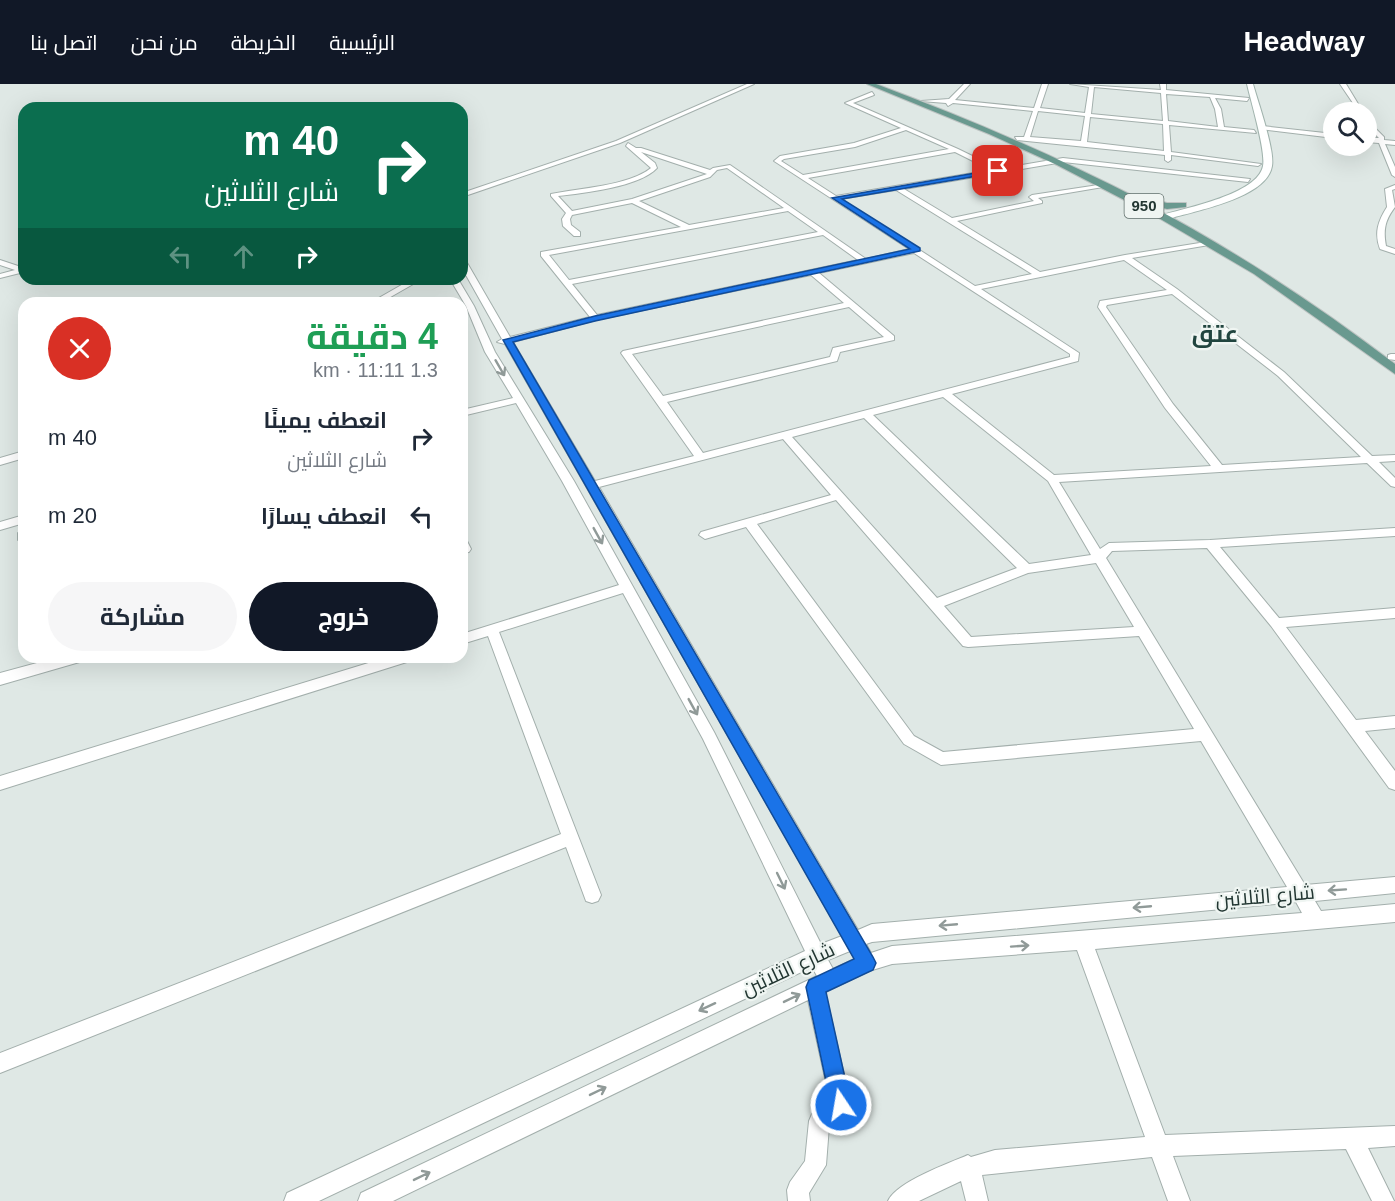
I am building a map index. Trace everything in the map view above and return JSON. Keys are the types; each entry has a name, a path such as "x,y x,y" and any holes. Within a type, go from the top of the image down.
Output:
{"main road":[{"name":"950","path":"879,84 1060,160 1142,199 1310,307 1395,370"},
{"path":"1164,214 1239,194 1250,188 1265,174 1269,165 1243,84"},
{"path":"1164,214 1223,195 1239,188 1248,180 1259,158 1258,130 1250,84"},
{"name":"950","path":"871,89 940,109 1022,137 1103,185 1193,228 1322,306 1394,358"},
{"path":"1142,199 1167,206 1183,206"},
{"path":"1193,228 1187,222 1186,216 1189,211 1197,207"}],"street":[{"path":"468,188 554,160 691,106 739,84"},
{"path":"468,193 614,143 751,84"},
{"path":"940,109 953,101 968,84"},
{"path":"1045,84 1022,137 1258,164"},
{"path":"1073,84 1127,86 1163,92 1247,99"},
{"path":"1162,84 1168,171"},
{"path":"1343,84 1355,102"},
{"path":"1084,143 1092,85"},
{"path":"871,89 848,103 998,171"},
{"path":"1212,97 1218,109 1221,129"},
{"path":"924,101 953,101 1221,129 1323,135"},
{"path":"578,498 593,489 700,457 1075,359 1074,353 777,160 855,145 905,129"},
{"path":"1377,133 1382,138 1381,142 1395,175"},
{"path":"603,141 628,145 711,173"},
{"path":"1377,141 1395,143"},
{"path":"570,213 556,201 554,194 602,188 647,174 654,168 653,164 628,145"},
{"path":"802,177 956,150"},
{"path":"836,198 1060,160 1248,180"},
{"path":"577,234 567,226 566,219 570,213 633,201 711,173 722,166 728,166 864,261"},
{"path":"951,220 1040,202 1032,197 1103,185"},
{"path":"1395,186 1388,189 1391,207 1380,222 1379,234 1383,247 1395,252"},
{"path":"898,188 1039,275"},
{"path":"633,201 687,227"},
{"path":"595,318 544,254 790,209"},
{"path":"567,283 824,233"},
{"path":"976,288 1125,257 1209,243"},
{"path":"488,346 595,318 917,250"},
{"path":"1125,257 1174,291 1281,374 1395,484"},
{"path":"0,262 18,268"},
{"path":"0,276 18,272"},
{"path":"468,272 867,963"},
{"path":"662,400 834,359 836,350 891,338 813,272"},
{"path":"386,297 407,285"},
{"path":"1174,291 1104,303 1102,307 1169,406 1218,468"},
{"path":"468,303 488,346 518,400 578,498 709,736 817,955 841,1105 819,1121 815,1165 798,1190 799,1201"},
{"path":"470,306 486,303"},
{"path":"700,457 662,400 626,353 851,304"},
{"path":"943,392 1052,479 1316,919"},
{"path":"468,412 518,400"},
{"path":"865,413 1026,569"},
{"path":"784,434 968,642 1143,631"},
{"path":"0,462 18,456"},
{"path":"1052,479 1395,458"},
{"path":"705,535 839,496"},
{"path":"0,526 18,521"},
{"path":"749,522 909,740 941,759 1205,734"},
{"path":"935,604 1026,569 1099,558 1109,547 1210,544 1395,532"},
{"path":"1210,544 1276,623 1355,726 1395,783"},
{"path":"468,637 626,586"},
{"path":"1276,623 1395,613"},
{"path":"492,630 592,895"},
{"path":"0,679 57,663"},
{"path":"0,783 386,663"},
{"path":"1355,726 1395,722"},
{"path":"0,1063 570,838"},
{"name":"شارع الثلاثين","path":"295,1201 817,955 872,933 1395,885"},
{"name":"شارع الثلاثين","path":"375,1200 822,984 867,963 892,955 1083,941 1395,913"},
{"path":"1083,941 1179,1201"},
{"path":"899,1201 968,1166 995,1161 1160,1146 1395,1136"},
{"path":"1352,1138 1383,1201"},
{"path":"968,1166 976,1201"}],"district":[{"name":"عتق","path":"1215,334"}],"route":[{"path":"841,1105 815,987 867,963 508,340 595,318 917,250 836,198 998,171"}]}
